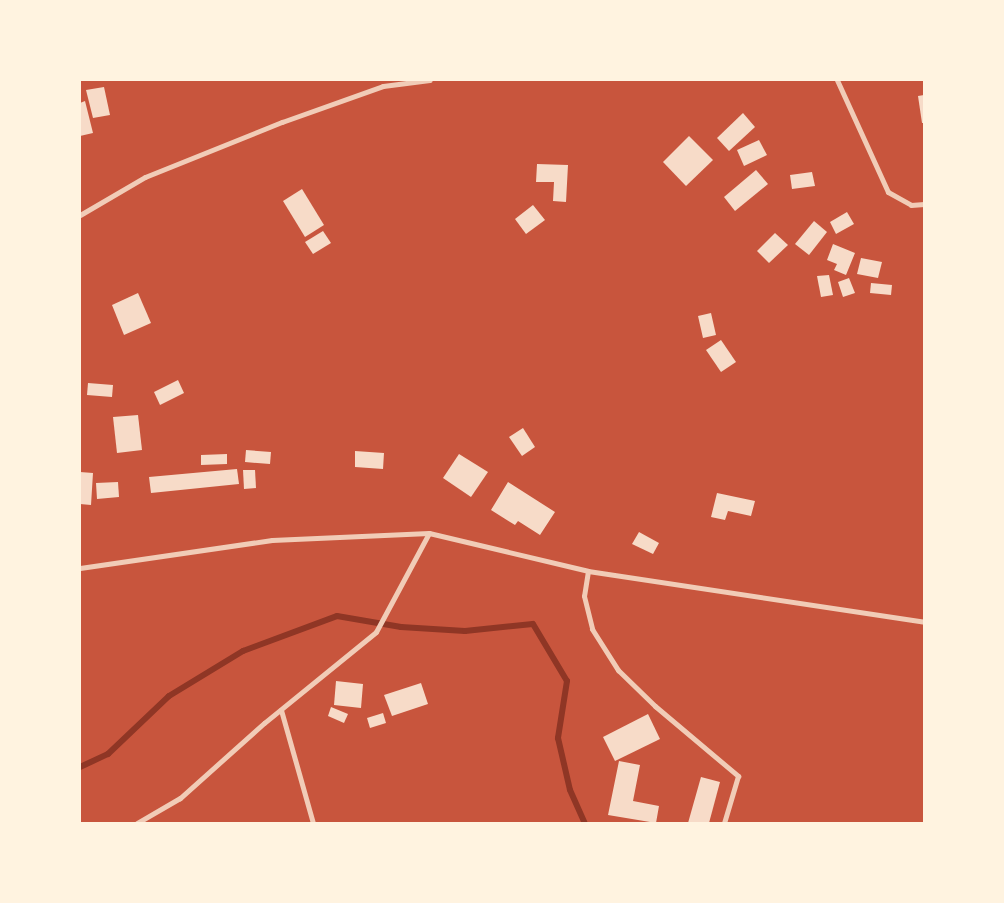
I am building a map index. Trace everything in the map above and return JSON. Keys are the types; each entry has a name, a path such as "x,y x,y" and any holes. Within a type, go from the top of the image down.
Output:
{"street":[{"path":"80,215 145,177 282,122 382,86 430,80"},
{"path":"837,80 888,192 911,205 924,204"},
{"path":"80,568 272,540 429,533 588,571 924,622"},
{"path":"137,823 180,798 281,710 376,632 388,604 429,533"},
{"path":"588,571 584,596 592,629 618,670 655,706 738,776 724,823"},
{"path":"281,710 314,823"}],"building":[{"path":"104,87 110,115 93,118 86,90"},
{"path":"924,95 924,123 922,123 918,96"},
{"path":"85,101 93,133 80,136 80,103"},
{"path":"743,113 755,127 729,151 717,138"},
{"path":"689,136 713,160 686,186 663,162"},
{"path":"759,140 767,155 744,166 737,150"},
{"path":"537,164 568,165 566,202 553,201 554,182 536,182"},
{"path":"756,170 768,184 735,211 724,197"},
{"path":"812,172 815,186 792,189 790,175"},
{"path":"302,189 324,225 305,237 283,201"},
{"path":"533,205 545,220 526,234 515,219"},
{"path":"847,212 854,224 836,234 830,222"},
{"path":"814,221 827,232 809,255 795,244"},
{"path":"323,231 331,243 313,254 305,242"},
{"path":"775,233 788,245 769,263 757,251"},
{"path":"833,244 855,253 846,275 834,270 837,264 827,260"},
{"path":"861,258 882,262 878,278 857,274"},
{"path":"829,275 833,295 821,297 817,276"},
{"path":"849,278 855,293 843,297 838,282"},
{"path":"871,283 892,285 891,295 870,293"},
{"path":"138,293 151,323 124,335 112,305"},
{"path":"711,313 716,335 703,338 698,316"},
{"path":"721,340 736,362 721,372 706,350"},
{"path":"178,380 184,393 160,405 154,392"},
{"path":"88,383 113,385 112,397 87,395"},
{"path":"138,415 142,450 117,453 113,417"},
{"path":"523,428 535,447 522,456 509,437"},
{"path":"246,450 271,452 270,464 245,462"},
{"path":"355,451 384,453 383,469 355,467"},
{"path":"227,454 227,464 201,465 201,455"},
{"path":"459,454 488,472 471,497 443,478"},
{"path":"237,469 239,484 151,493 149,477"},
{"path":"243,470 255,470 256,488 244,489"},
{"path":"80,472 93,473 91,505 80,504"},
{"path":"118,482 119,497 97,499 96,483"},
{"path":"508,482 555,512 540,535 518,521 515,525 491,510"},
{"path":"717,493 755,501 751,516 728,511 725,520 711,517"},
{"path":"639,532 659,543 653,554 632,544"},
{"path":"336,681 363,684 361,708 334,705"},
{"path":"421,683 428,704 392,716 384,695"},
{"path":"331,707 348,714 344,723 328,716"},
{"path":"383,713 386,723 370,728 367,718"},
{"path":"648,714 660,739 615,761 603,737"},
{"path":"619,761 640,765 633,801 659,806 656,823 608,815"},
{"path":"701,777 720,782 709,823 688,823"}],"waterway":[{"path":"80,767 108,754 169,696 243,651 337,616 401,627 465,631 533,624 567,681 558,738 570,790 585,823"}]}
